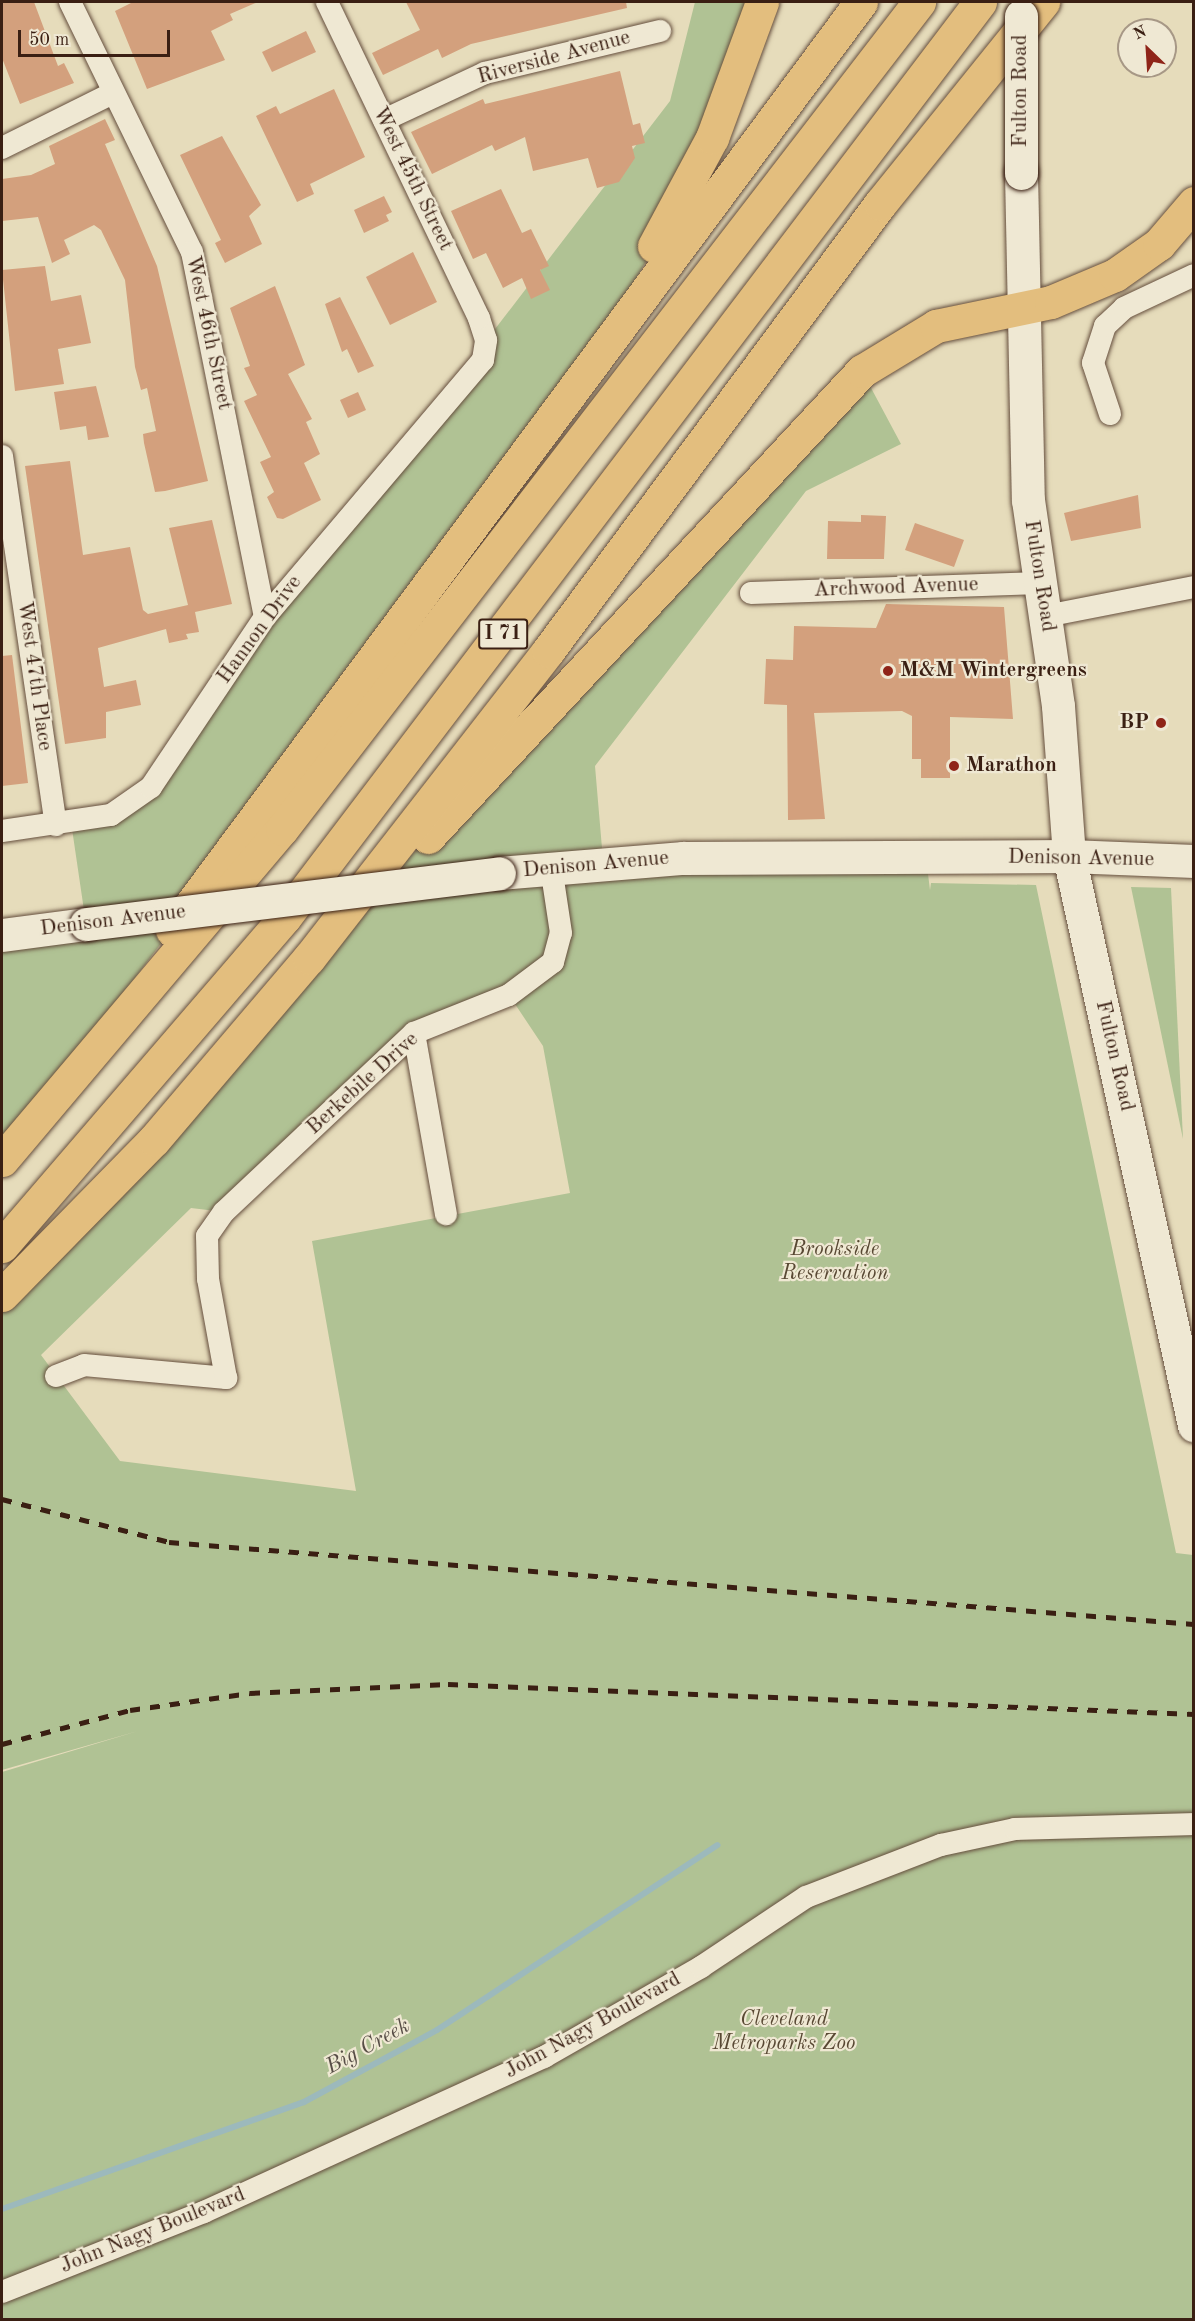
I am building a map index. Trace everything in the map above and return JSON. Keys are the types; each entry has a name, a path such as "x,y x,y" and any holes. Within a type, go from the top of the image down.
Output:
{"highway":[{"path":"489,498 677,208 733,88 762,2"},
{"path":"2,1154 861,2"},
{"name":"I 71","path":"2,1160 282,829 919,2"},
{"name":"I 71","path":"2,1246 285,917 980,2"},
{"path":"2,1295 154,1140 309,958 548,651 880,204 1043,2"},
{"path":"309,958 862,371 936,326 1027,308 1079,292 1138,261 1194,203"}],"main road":[{"name":"Fulton Road","path":"1021,2 1021,173 1027,308 1028,500 1046,616 1069,856 1194,1425"},
{"name":"Denison Avenue","path":"2,934 551,867 673,858 1069,856 1194,861"}],"street":[{"name":"West 46th Street","path":"70,2 192,252 265,617"},
{"name":"West 45th Street","path":"327,2 479,318 486,340 483,360"},
{"name":"Riverside Avenue","path":"384,120 485,73 660,31"},
{"path":"2,148 113,93"},
{"path":"1110,414 1094,363 1105,326 1124,308 1194,275"},
{"name":"Hannon Drive","path":"2,831 56,825 111,815 151,787 265,617 483,360"},
{"name":"West 47th Place","path":"2,456 56,825"},
{"name":"Archwood Avenue","path":"751,592 1040,583"},
{"path":"1046,616 1194,587"},
{"name":"Berkebile Drive","path":"56,1376 84,1365 226,1378 208,1279 207,1236 224,1212 414,1033 509,995 553,962 561,933 551,867"},
{"path":"414,1033 446,1214"},
{"name":"John Nagy Boulevard","path":"2,2292 204,2212 544,2057 701,1967 806,1897 941,1845 1015,1829 1194,1824"}],"green space":[{"path":"695,2 762,2 677,208 631,287 282,783 2,1154 2,935 86,924 71,822 133,801 670,101"},
{"path":"862,371 901,444 806,491 595,766 603,860 926,858 930,890 931,883 1036,885 1176,1553 1193,1555 1193,2319 2,2319 2,1772 138,1731 2,1770 2,1295","holes":["509,995 543,1046 570,1193 312,1241 356,1491 120,1461 41,1355 191,1208 224,1212 414,1033"]},
{"path":"1131,887 1171,888 1183,1139"}],"building":[{"path":"2,2 34,2 58,66 64,63 74,83 20,104 2,58"},
{"path":"133,2 258,2 230,14 233,20 211,31 225,60 147,89 115,11"},
{"path":"406,2 626,2 627,8 471,44 442,58 438,49 383,75 372,53 420,30"},
{"path":"306,31 316,52 272,72 262,52"},
{"path":"620,71 633,125 640,123 645,143 632,146 635,158 619,182 597,188 588,158 533,171 525,137 495,151 492,145 432,174 411,132 483,99 485,104"},
{"path":"334,89 365,157 310,184 314,194 297,202 256,116 276,106 280,114"},
{"path":"105,119 115,140 105,144 157,266 208,481 165,491 155,492 144,443 143,434 156,431 147,388 141,390 135,367 125,280 101,230 94,225 64,240 70,254 52,263 38,217 2,221 2,179 31,175 55,164 49,146"},
{"path":"222,136 261,205 249,216 262,244 225,263 215,243 221,240 180,155"},
{"path":"501,189 522,233 531,229 549,266 540,270 550,290 531,299 522,278 503,288 486,253 473,259 451,211"},
{"path":"384,196 392,212 386,215 389,221 364,233 354,210"},
{"path":"413,252 437,302 390,325 366,277"},
{"path":"45,266 51,301 81,295 91,343 58,349 64,384 15,391 2,270"},
{"path":"275,286 305,365 288,374 312,419 306,422 320,454 304,463 321,500 283,519 277,518 267,497 274,492 260,462 271,457 244,401 257,395 244,368 250,366 230,308"},
{"path":"340,297 374,366 358,373 347,349 342,352 325,304"},
{"path":"96,386 109,437 88,440 86,426 60,430 54,392"},
{"path":"358,392 366,410 348,418 340,400"},
{"path":"70,461 83,555 130,547 143,610 148,614 188,605 169,528 212,520 232,604 195,612 199,632 186,634 188,639 169,643 166,629 98,648 104,687 136,680 141,705 106,712 106,738 65,744 25,466"},
{"path":"1138,495 1141,528 1071,541 1064,513"},
{"path":"861,515 886,516 884,559 827,559 828,521 861,522"},
{"path":"915,523 964,540 954,567 905,550"},
{"name":"M&M Wintergreens","path":"886,604 1004,607 1013,719 950,717 950,778 921,778 921,759 912,759 912,716 902,711 814,713 825,819 788,820 787,705 764,704 766,659 793,660 794,626 876,628"},
{"path":"12,655 28,783 2,786 2,656"}],"waterway":[{"name":"Big Creek","path":"2,2209 304,2102 437,2030 718,1845"}],"railway":[{"path":"2,1499 169,1542 1194,1624"},
{"path":"2,1744 130,1710 250,1693 448,1684 1194,1714"}],"place":[{"name":"M&M Wintergreens","path":"888,671"},
{"name":"BP","path":"1161,723"},
{"name":"Marathon","path":"954,766"}],"park label":[{"name":"Brookside Reservation","path":"835,1262"},
{"name":"Cleveland Metroparks Zoo","path":"784,2032"}]}
